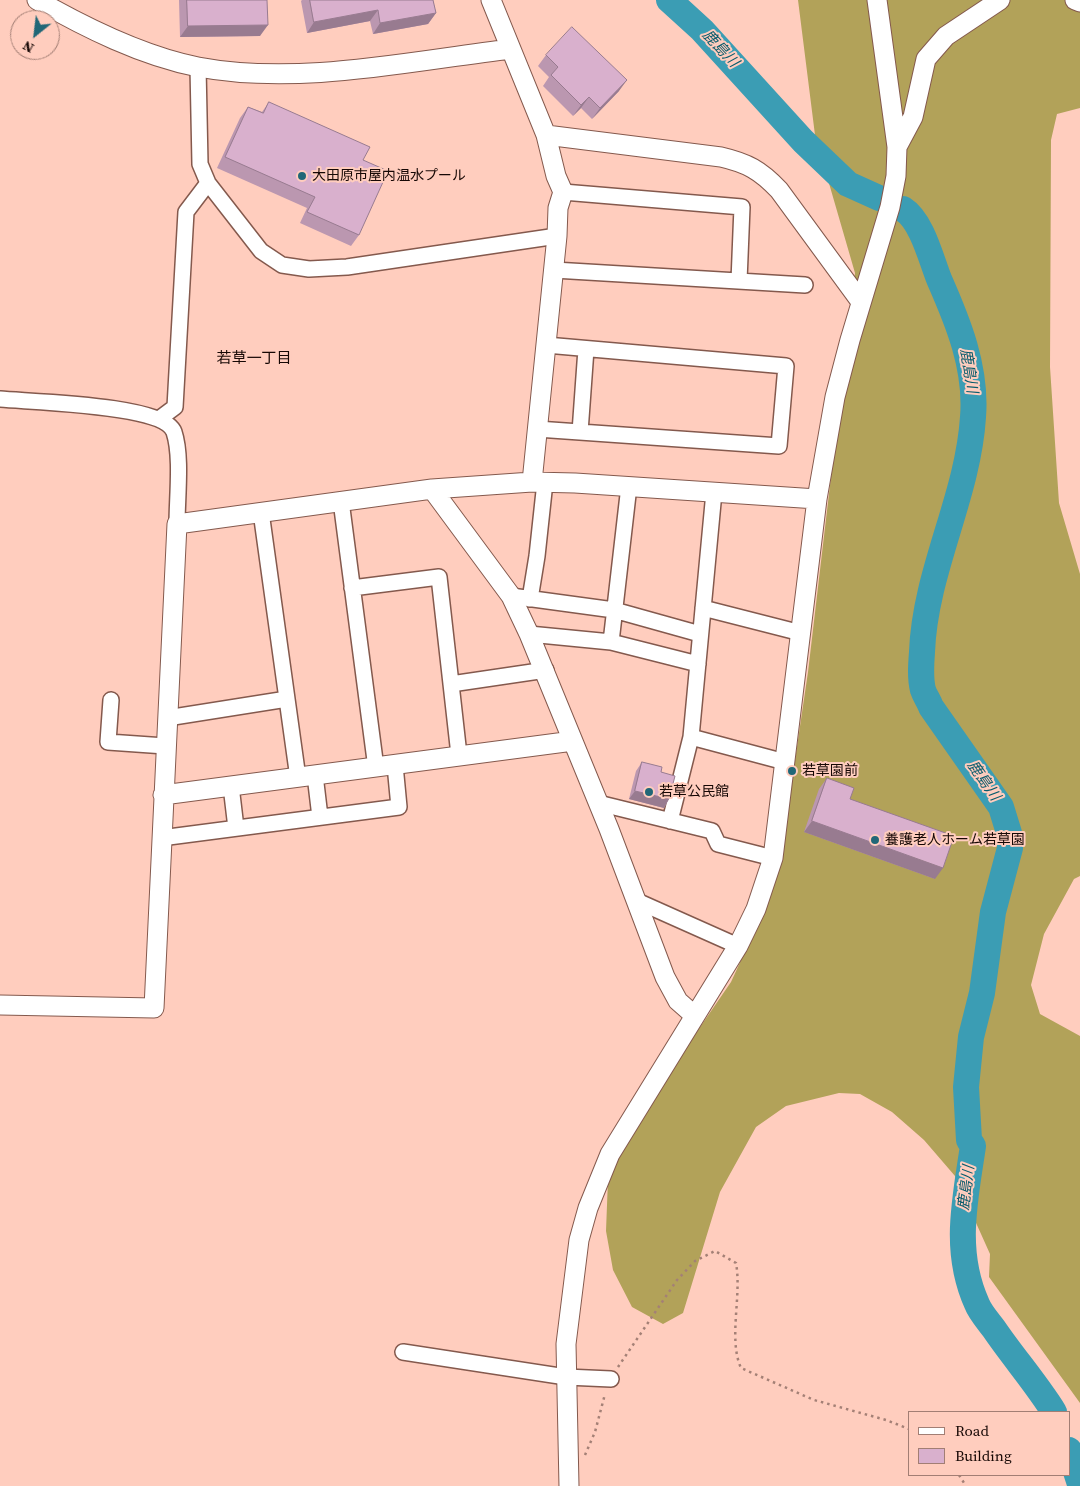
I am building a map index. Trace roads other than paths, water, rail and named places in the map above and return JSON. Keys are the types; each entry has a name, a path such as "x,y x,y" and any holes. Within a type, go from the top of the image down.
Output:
{"street":[{"path":"37,0 74,22 117,40 198,67 299,73 356,69 511,49"},
{"path":"491,0 546,135 556,176 563,192 558,208 554,270 537,429 537,556 530,599"},
{"path":"569,1486 566,1344 579,1240 588,1208 610,1154 738,946 756,909 773,858 817,499 835,397 890,207 896,176 897,147 877,0"},
{"path":"897,147 914,118 926,59 946,36 1000,0"},
{"path":"1075,0 1080,2"},
{"path":"198,67 200,164 208,183 261,251 282,265 309,269 347,266 557,236"},
{"path":"546,135 721,157 746,163 766,177 779,190 861,302"},
{"path":"159,420 175,407 186,212 208,183"},
{"path":"563,192 742,206 739,281"},
{"path":"554,270 805,285"},
{"path":"537,429 779,446 786,366 546,345"},
{"path":"580,432 586,349"},
{"path":"0,399 106,407 169,424 174,430 175,440 177,524 154,1008 0,1005"},
{"path":"177,524 432,489 538,482 630,486 817,499"},
{"path":"611,642 630,486"},
{"path":"432,489 511,596 546,670 637,901 665,978 678,1001 695,1016"},
{"path":"670,821 690,738 714,492"},
{"path":"341,501 376,768"},
{"path":"261,512 287,700 306,776 320,817"},
{"path":"352,588 439,577 459,756"},
{"path":"511,596 614,610 700,634"},
{"path":"703,608 801,634"},
{"path":"529,634 611,642 698,664"},
{"path":"451,684 546,670"},
{"path":"111,700 108,742 165,746"},
{"path":"167,718 287,700"},
{"path":"690,738 785,762"},
{"path":"163,794 574,741"},
{"path":"161,838 399,807 395,765"},
{"path":"231,786 236,828"},
{"path":"598,803 712,831 718,844 773,858"},
{"path":"637,901 738,946"},
{"path":"403,1352 566,1377 611,1380"}],"waterway":[{"name":"鹿島川","path":"669,0 702,30 803,141 848,184 879,198"},
{"name":"鹿島川","path":"903,209 916,222 921,231 953,312 969,363 973,399 973,417 963,476 938,563 925,622 921,667 922,685 931,707 1001,807 1009,833 1010,848 993,912 982,993 971,1037 966,1087 969,1140 973,1146 964,1206 963,1245 965,1265 980,1310 1053,1411"},
{"name":"鹿島川","path":"1070,1453 1080,1484"}],"place":[{"name":"大田原市屋内温水プール","path":"302,176"},
{"name":"若草園前","path":"792,771"},
{"name":"若草公民館","path":"649,792"},
{"name":"養護老人ホーム若草園","path":"875,840"}],"district":[{"name":"若草一丁目","path":"254,359"}]}
